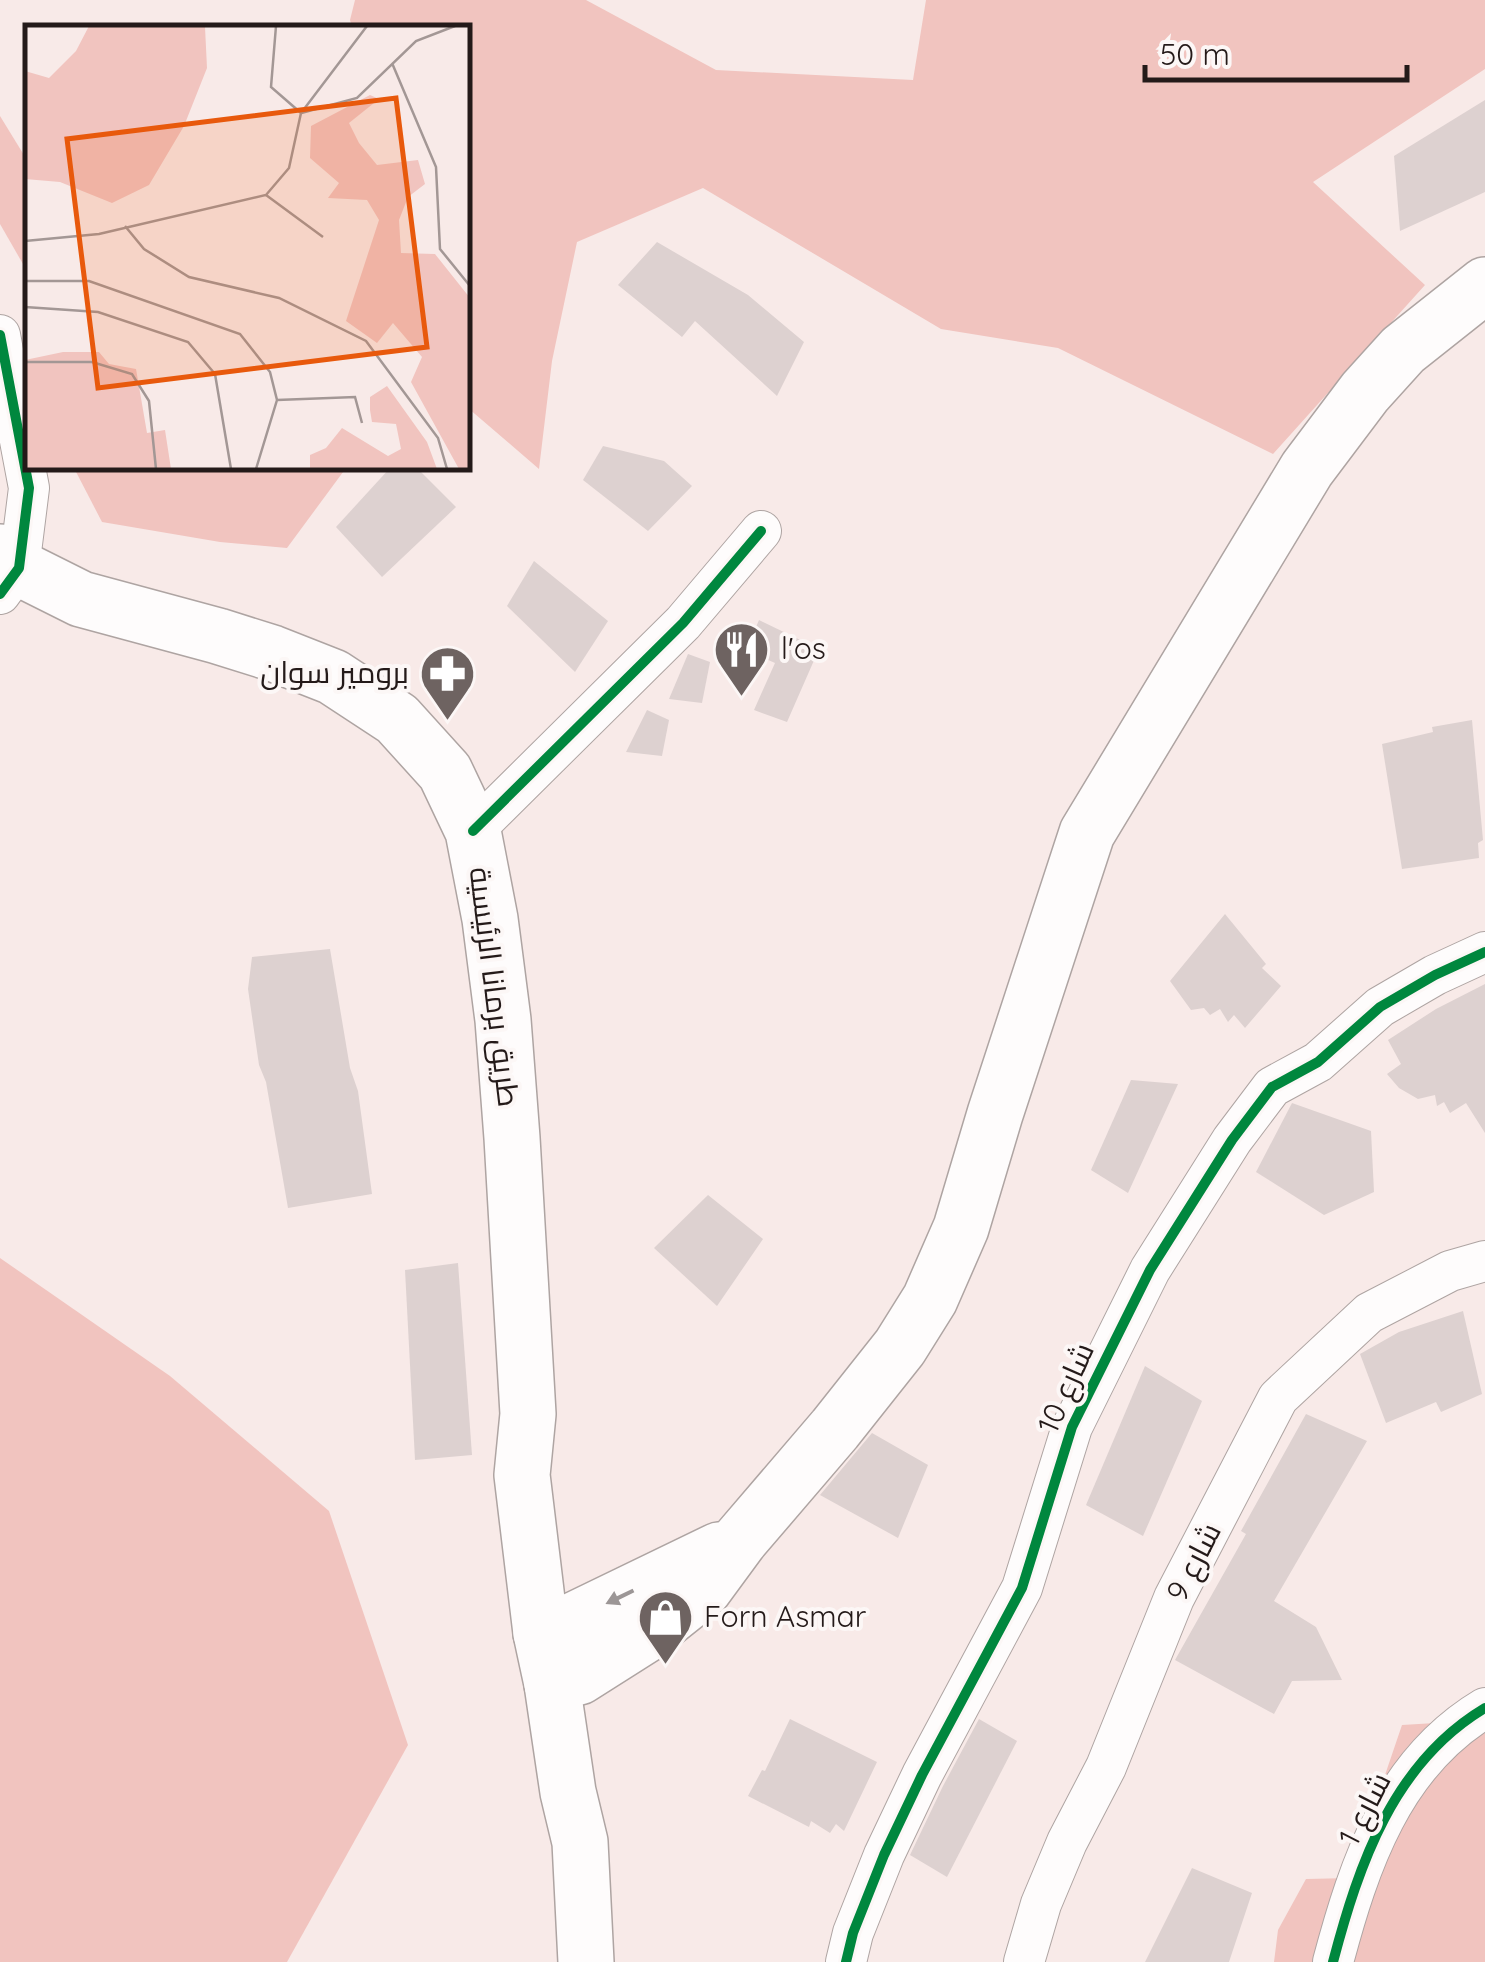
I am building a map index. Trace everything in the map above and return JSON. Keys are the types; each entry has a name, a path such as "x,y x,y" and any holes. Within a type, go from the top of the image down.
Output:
{"main road":[{"path":"561,1654 740,1540 900,1347 930,1299 960,1228 1087,833 1308,469 1365,392 1403,350 1485,285"},
{"name":"طريق برمانا الرئيسية","path":"6,572 81,599 236,642 334,677 397,718 445,772 473,832 490,919 503,1020 528,1414 552,1475 561,1654 592,1772 580,1842 586,1962"}],"street":[{"path":"0,336 25,467"},
{"path":"6,572 29,488 26,470"},
{"path":"473,832 683,624 760,531"},
{"name":"شارع 10","path":"846,1962 853,1933 884,1856 922,1775 1022,1588 1072,1427 1150,1270 1232,1140 1272,1087 1318,1062 1380,1007 1485,952"},
{"name":"شارع 9","path":"1024,1962 1041,1904 1066,1842 1106,1767 1174,1598 1278,1398 1369,1313 1450,1271 1485,1261"},
{"name":"شارع 1","path":"1332,1962 1359,1876 1406,1780 1430,1749 1460,1722 1485,1708"}],"shaded area":[{"path":"355,0 586,0 716,70 913,80 926,0 1485,0 1485,69 1313,182 1425,285 1273,454 1058,348 941,329 703,188 577,242 552,361 539,469 470,410 470,25 351,25"},
{"path":"0,116 25,157 25,268 0,224"},
{"path":"75,470 345,470 287,548 220,542 102,522"},
{"path":"0,1258 170,1376 329,1511 408,1745 287,1962 0,1962"},
{"path":"1485,1720 1485,1962 1274,1962 1278,1930 1306,1879 1350,1878 1402,1725"}],"building":[{"path":"1485,100 1485,192 1400,231 1394,156"},
{"path":"657,242 748,295 804,342 777,396 695,321 682,337 618,285"},
{"path":"603,446 664,461 692,486 648,531 583,480"},
{"path":"388,470 419,470 456,507 382,577 336,527"},
{"path":"534,561 608,621 575,672 507,606"},
{"path":"759,620 819,649 787,722 754,710 775,663 746,650"},
{"path":"688,654 710,662 702,703 669,699"},
{"path":"647,710 669,720 662,756 626,752"},
{"path":"1472,720 1483,840 1478,843 1479,858 1402,869 1382,744 1433,732 1432,727"},
{"path":"1225,914 1266,964 1262,968 1281,986 1245,1028 1234,1015 1228,1022 1220,1009 1210,1015 1204,1008 1191,1010 1170,981"},
{"path":"330,949 350,1068 358,1091 372,1194 288,1208 248,989 252,957"},
{"path":"1485,984 1485,1133 1466,1103 1450,1113 1444,1102 1437,1106 1435,1095 1418,1099 1399,1088 1387,1074 1401,1064 1388,1040"},
{"path":"1131,1080 1178,1084 1128,1193 1091,1170"},
{"path":"1292,1103 1371,1131 1374,1192 1324,1215 1256,1172"},
{"path":"708,1195 763,1239 717,1306 654,1248"},
{"path":"458,1263 472,1455 415,1460 405,1270"},
{"path":"1463,1311 1482,1394 1441,1412 1436,1402 1386,1423 1360,1354 1399,1332"},
{"path":"1145,1366 1202,1401 1143,1536 1086,1505"},
{"path":"1306,1414 1367,1441 1274,1601 1316,1627 1342,1680 1292,1681 1274,1714 1175,1660 1246,1534 1241,1531"},
{"path":"872,1433 928,1465 898,1538 820,1495"},
{"path":"790,1719 877,1762 844,1831 836,1824 830,1833 811,1821 809,1827 748,1796"},
{"path":"979,1719 1017,1741 947,1877 910,1855"},
{"path":"1192,1868 1252,1893 1229,1962 1145,1962"}],"cycle path":[{"path":"0,335 25,467"},
{"path":"0,594 19,568 29,488 26,470"},
{"path":"473,831 683,623 761,531"},
{"path":"846,1962 853,1933 884,1855 1022,1588 1072,1427 1150,1270 1232,1140 1272,1087 1318,1062 1380,1007 1485,952"},
{"path":"1333,1962 1368,1853 1403,1787 1426,1757 1485,1708"}],"place":[{"name":"l'os","path":"742,698"},
{"name":"برومير سوان","path":"448,722"},
{"name":"Forn Asmar","path":"665,1666"}]}
